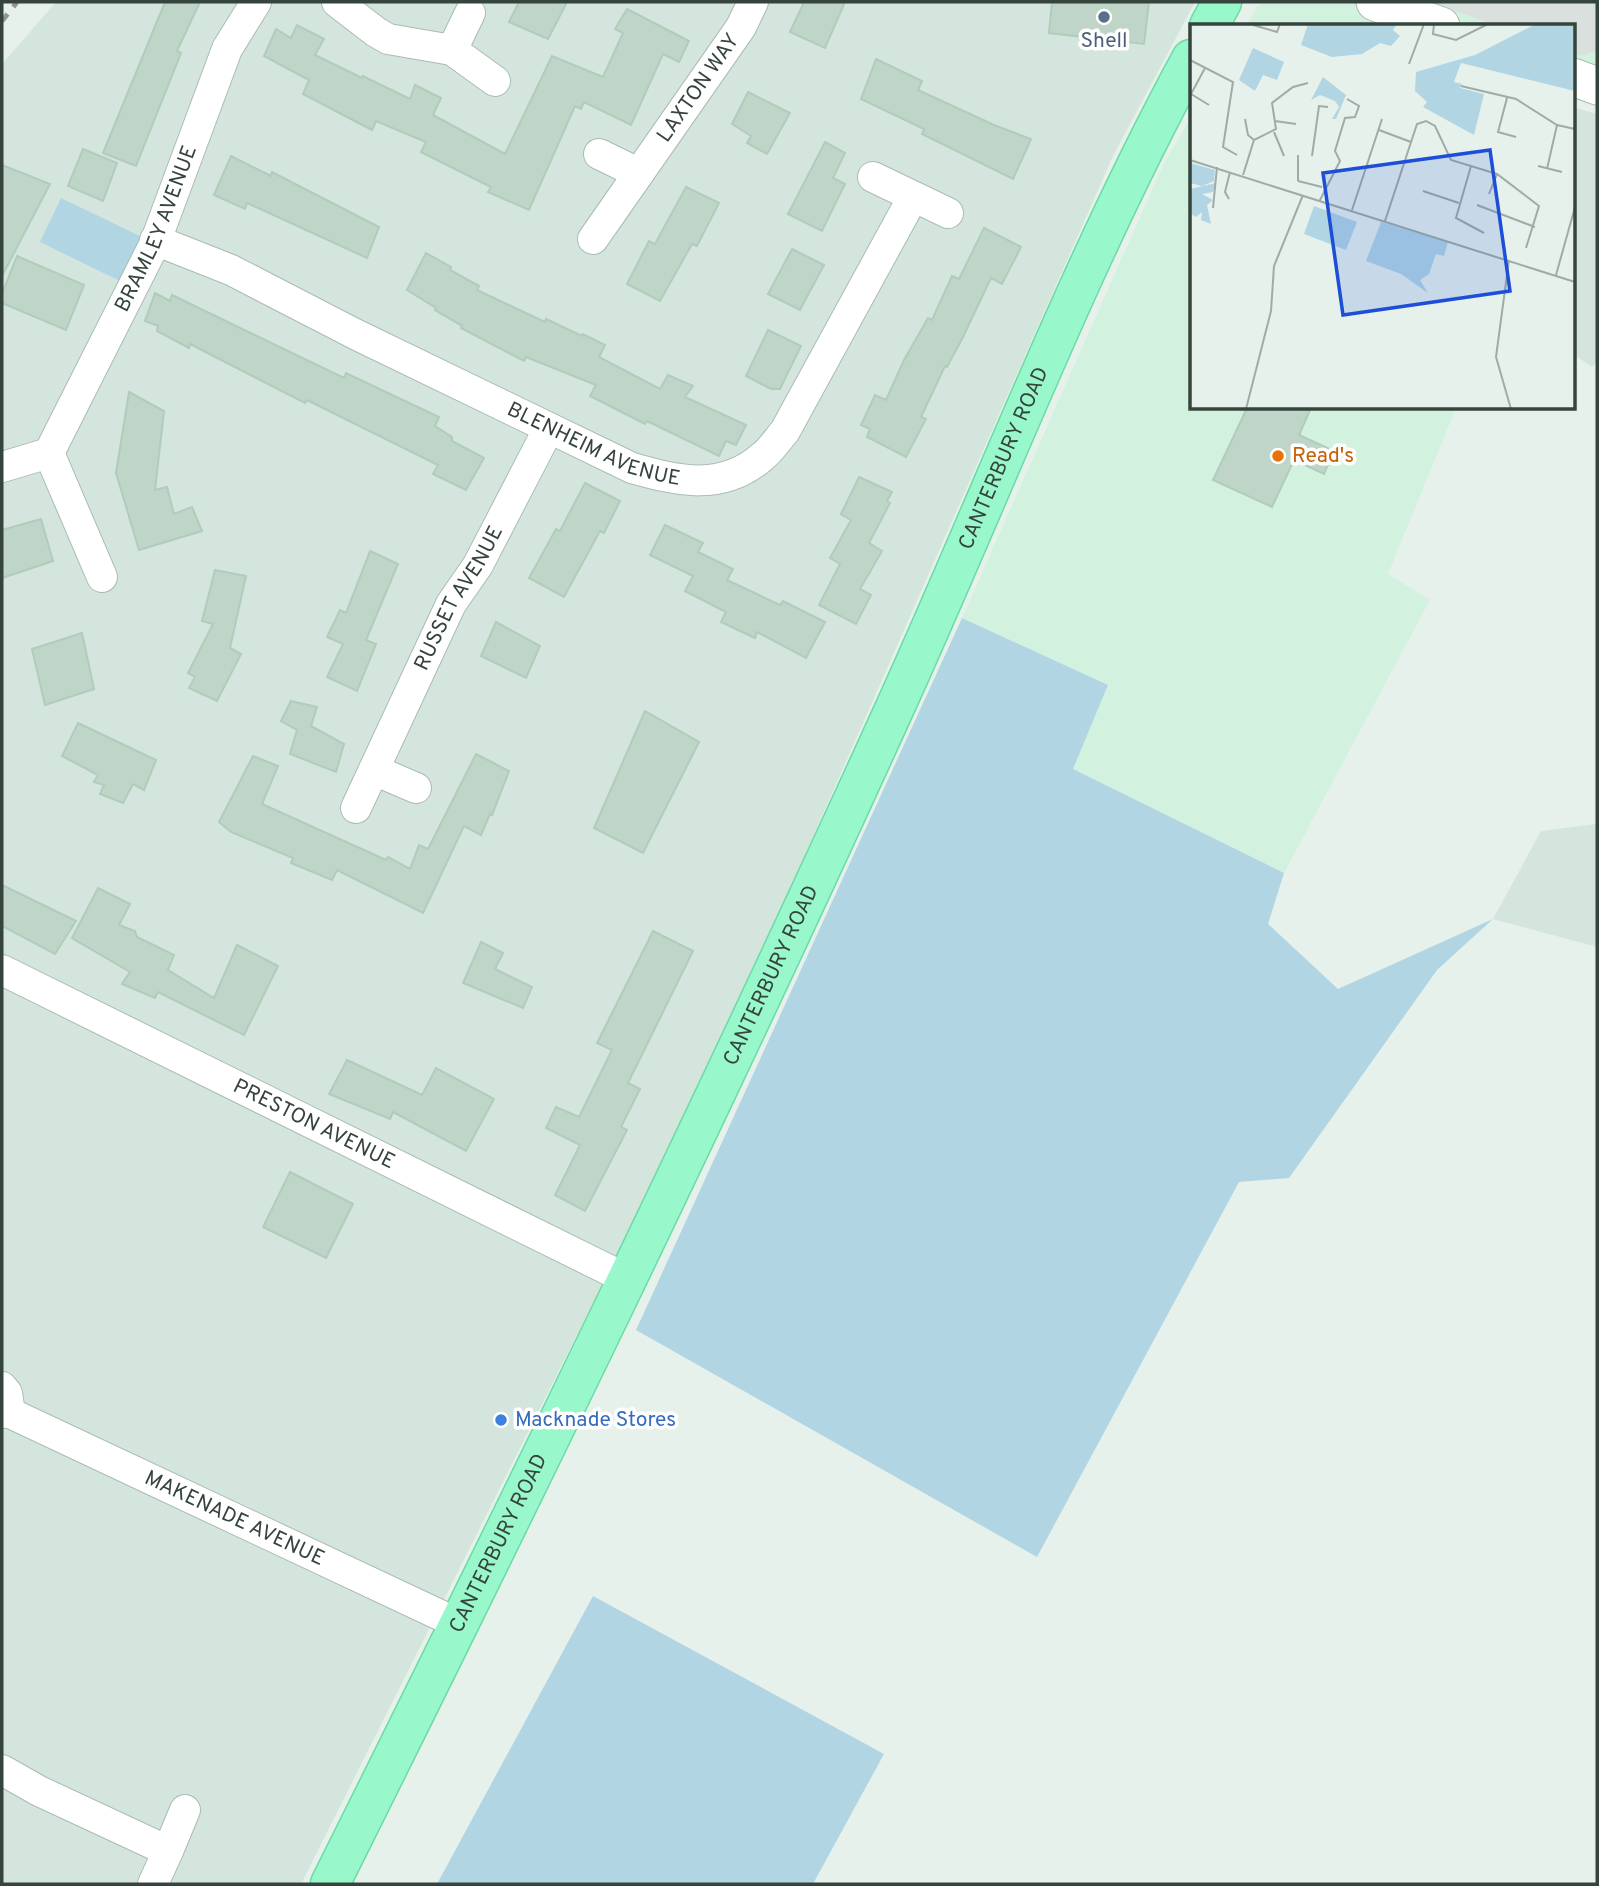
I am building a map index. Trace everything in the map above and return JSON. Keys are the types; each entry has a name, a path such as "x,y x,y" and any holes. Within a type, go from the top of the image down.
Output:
{"main road":[{"path":"1210,24 1222,2"},
{"name":"CANTERBURY ROAD","path":"330,1884 627,1279 894,710 1026,402 1098,244 1190,61"}],"street":[{"name":"BRAMLEY AVENUE","path":"49,453 155,240 227,49 256,2"},
{"path":"337,2 388,39 452,50 495,80"},
{"name":"LAXTON WAY","path":"593,239 741,27 753,2"},
{"path":"1374,2 1435,24"},
{"path":"452,50 470,13"},
{"path":"1574,77 1597,86"},
{"path":"599,154 638,173"},
{"path":"873,177 948,214"},
{"name":"BLENHEIM AVENUE","path":"155,240 231,270 632,468 671,479 701,482 740,472 764,456 785,431 913,197"},
{"name":"RUSSET AVENUE","path":"356,807 451,604 478,565 549,428"},
{"path":"2,467 49,453 102,577"},
{"path":"374,770 416,788"},
{"name":"PRESTON AVENUE","path":"2,970 627,1279"},
{"name":"MAKENADE AVENUE","path":"5,1405 459,1624"},
{"path":"2,1770 76,1809 168,1851"},
{"path":"153,1884 185,1810"}],"shaded area":[{"path":"56,2 1195,2 1113,156 710,1070 301,1884 2,1884 2,64"},
{"path":"1264,2 1597,2 1597,103 1574,100 1574,24 1247,24 1257,7"},
{"path":"1429,2 1597,2 1597,51 1581,56 1574,53 1574,24 1492,24"},
{"path":"1574,107 1597,114 1597,362 1592,367 1574,355"},
{"path":"1190,119 1190,410 1455,410 1388,574 1430,600 1284,873 1073,769 1108,685 962,618 1164,163"},
{"path":"61,198 144,238 122,282 40,242"},
{"path":"962,618 1108,685 1073,769 1284,873 1268,924 1338,989 1493,919 1437,970 1289,1178 1239,1182 1037,1557 636,1330"},
{"path":"1597,824 1597,947 1493,919 1541,831"},
{"path":"593,1596 884,1754 813,1884 437,1884"}],"building":[{"path":"165,2 200,2 177,51 181,53 136,166 103,153"},
{"path":"519,2 567,2 548,39 509,22"},
{"path":"804,2 845,2 825,48 790,32"},
{"path":"1052,2 1149,2 1144,44 1049,33"},
{"path":"627,9 689,41 679,62 663,54 631,125 584,102 581,109 575,106 529,210 488,192 491,187 421,152 426,142 376,121 372,130 303,94 309,80 264,56 276,29 291,38 297,25 324,39 315,55 410,99 415,85 441,98 433,115 505,154 552,56 603,77 623,33 615,29"},
{"path":"876,59 922,81 918,90 1031,139 1013,179 922,134 924,129 861,99"},
{"path":"748,92 790,113 767,154 747,143 751,136 732,124"},
{"path":"825,142 845,153 833,178 845,184 822,231 788,214"},
{"path":"83,149 117,163 103,201 68,186"},
{"path":"231,156 271,176 272,172 379,227 367,258 247,203 245,209 214,195"},
{"path":"2,165 50,184 2,276"},
{"path":"686,187 719,203 697,246 692,244 660,301 627,284 649,241 655,244"},
{"path":"984,228 1021,247 1002,284 991,278 963,337 947,367 945,366 921,417 926,419 906,457 867,437 870,429 861,425 875,395 886,400 904,360 928,318 932,320 952,276 959,279"},
{"path":"792,249 824,265 800,310 768,294"},
{"path":"426,253 479,286 477,290 545,322 546,319 605,345 599,357 660,389 668,375 693,386 685,397 746,425 736,445 726,441 719,456 647,421 645,424 590,396 596,385 526,357 524,361 461,328 462,326 407,290"},
{"path":"17,256 84,285 66,330 2,303 2,294"},
{"path":"155,293 170,301 172,295 344,378 346,373 439,417 435,426 452,437 452,441 484,458 466,490 433,474 438,465 307,400 305,403 190,344 189,348 157,331 158,326 145,321"},
{"path":"768,330 801,346 780,389 771,389 746,376"},
{"path":"129,392 164,411 155,490 167,487 174,514 192,507 202,531 139,550 116,473"},
{"name":"Read's","path":"1246,410 1310,410 1299,435 1334,451 1324,474 1294,460 1272,507 1213,480"},
{"path":"859,477 892,492 887,501 890,503 869,543 882,551 860,589 871,595 856,624 819,605 840,564 830,558 851,520 841,514"},
{"path":"585,483 620,501 604,533 600,531 564,597 529,578 556,529 560,531"},
{"path":"41,519 53,561 2,578 2,530"},
{"path":"665,525 703,543 698,552 733,569 727,580 780,605 783,601 825,622 806,658 757,632 755,638 721,622 726,612 685,591 693,576 650,555"},
{"path":"370,551 398,564 366,640 376,644 357,691 327,677 343,644 327,637 340,610 346,613"},
{"path":"215,570 246,576 230,648 241,654 217,701 189,688 195,677 188,673 213,624 202,621"},
{"path":"496,622 540,646 526,678 481,656"},
{"path":"82,633 94,689 45,705 32,649"},
{"path":"291,701 317,707 311,726 344,744 336,772 290,754 297,730 281,721"},
{"path":"645,711 699,742 643,853 594,828"},
{"path":"78,723 156,760 144,790 133,784 123,803 100,794 104,785 94,782 98,775 62,756"},
{"path":"476,754 509,771 481,835 464,826 423,913 337,870 332,880 291,863 293,858 231,832 219,822 253,756 278,766 262,804 386,860 388,857 410,869 419,845 428,849"},
{"path":"2,885 76,921 55,954 2,926"},
{"path":"98,888 130,904 119,925 135,931 137,937 174,955 168,970 214,998 237,945 278,966 244,1035 158,992 155,998 122,984 130,972 72,938"},
{"path":"653,931 693,951 628,1083 640,1089 621,1127 627,1130 585,1211 555,1195 580,1145 546,1128 556,1107 579,1117 612,1050 597,1043"},
{"path":"481,942 503,953 495,969 532,987 523,1008 463,983"},
{"path":"347,1060 422,1095 436,1068 494,1099 466,1151 393,1112 390,1119 329,1094"},
{"path":"290,1172 353,1204 326,1258 263,1227"}],"railway":[{"path":"2,21 17,2"}],"place":[{"name":"Shell","path":"1104,17"},
{"name":"Read's","path":"1278,456"},
{"name":"Macknade Stores","path":"501,1420"}]}
